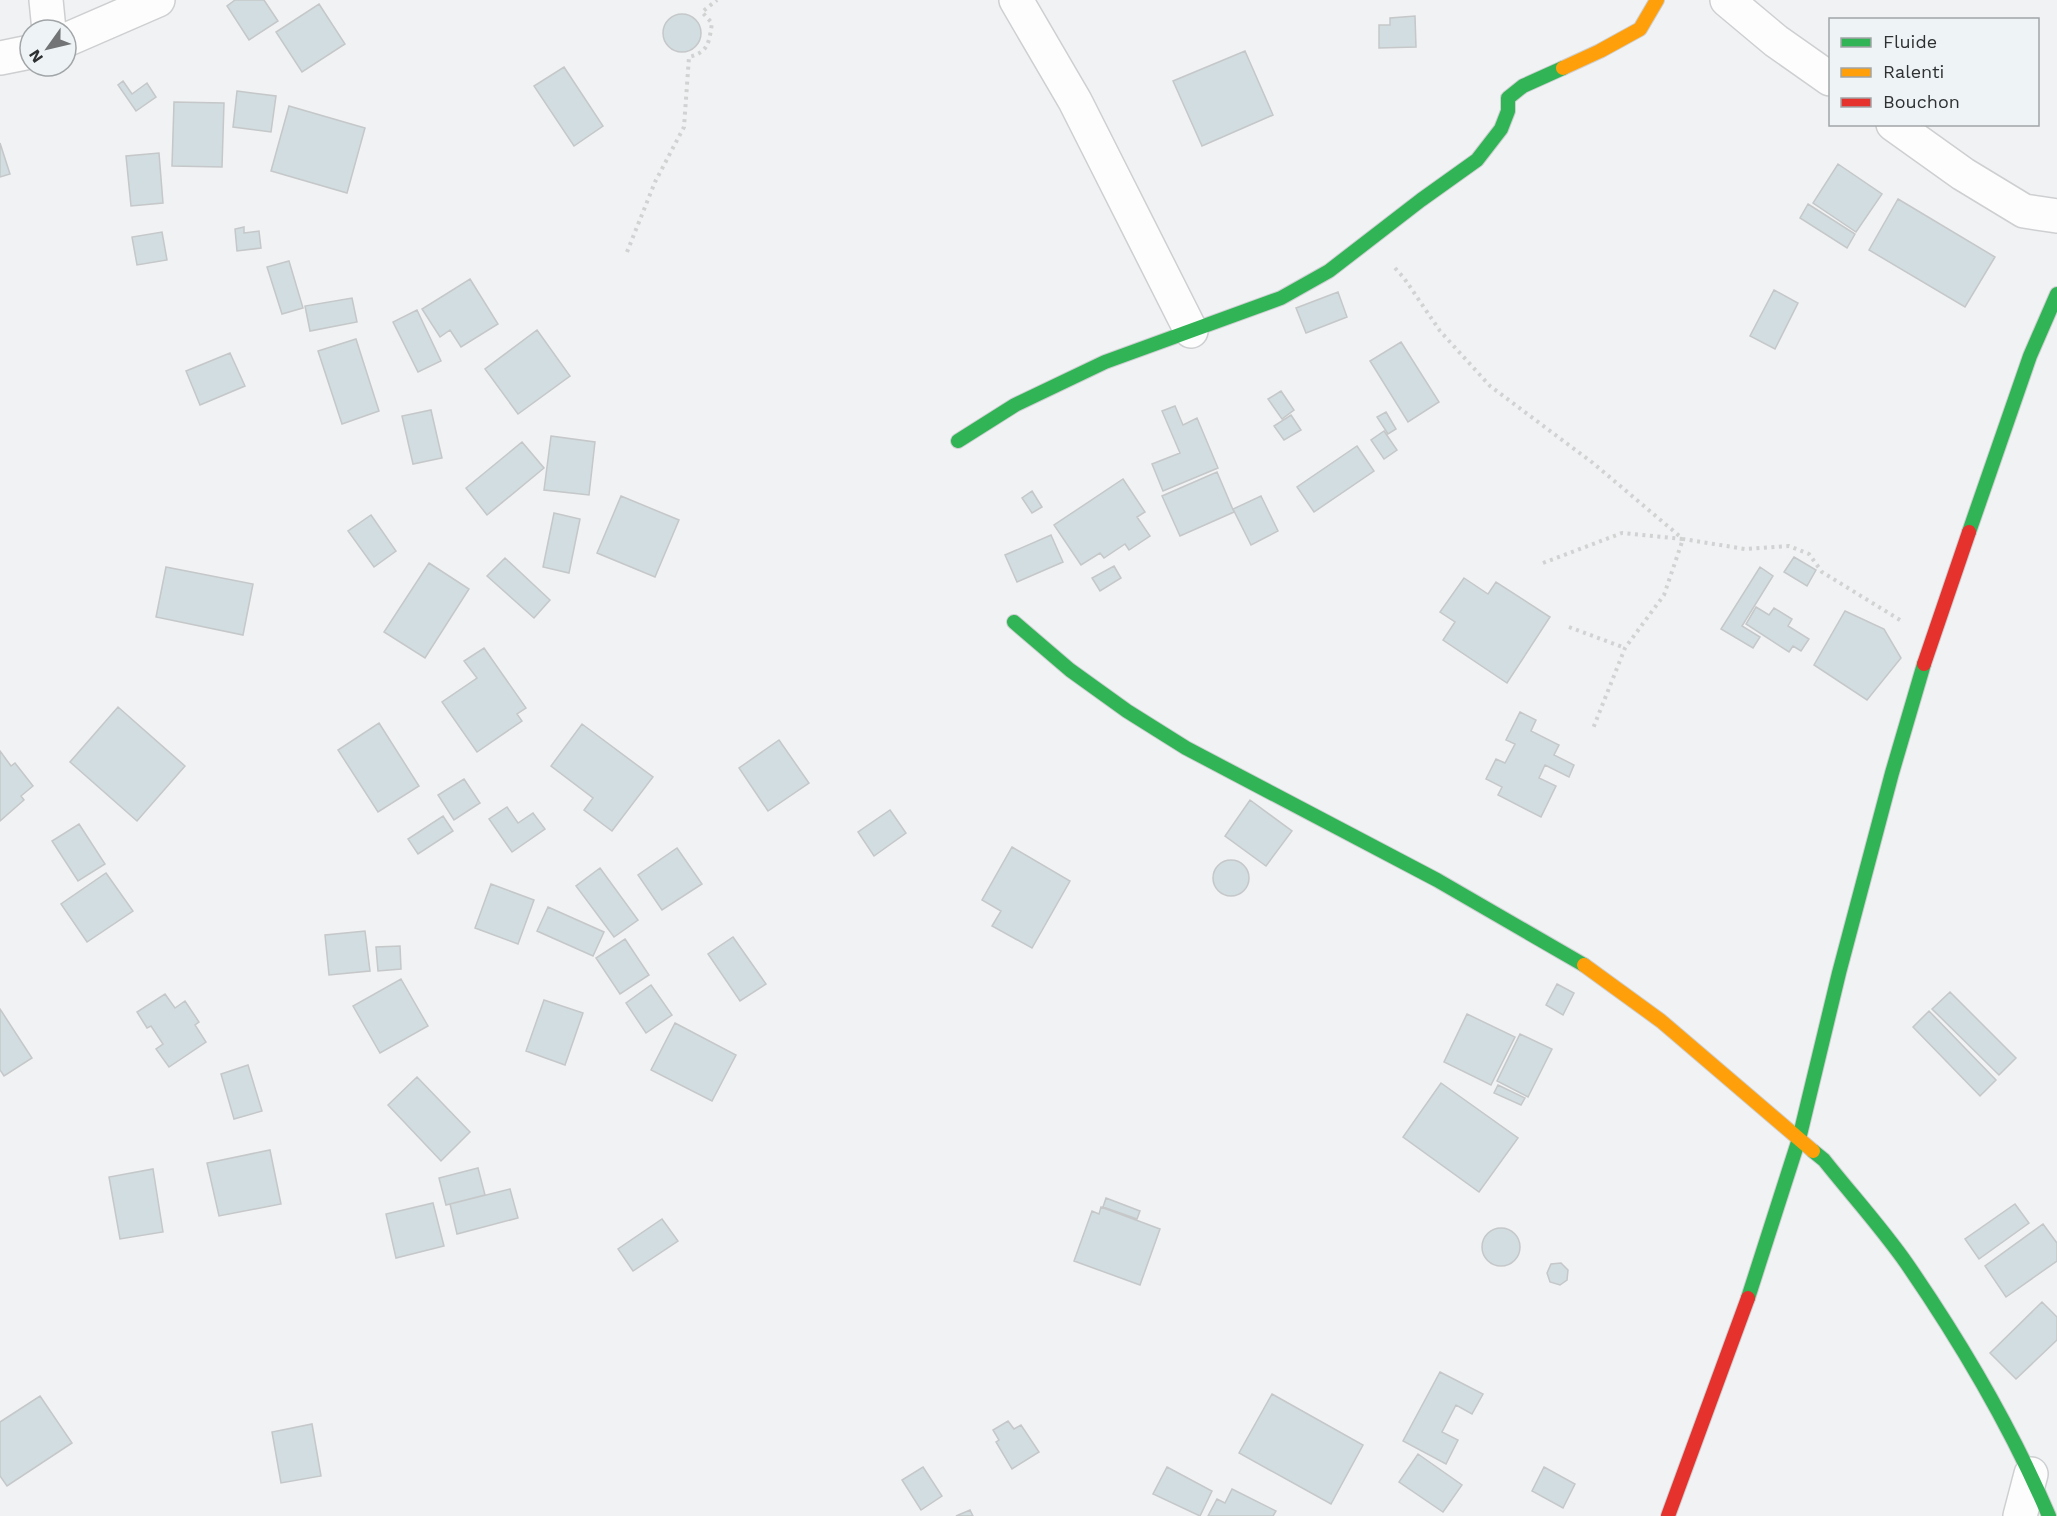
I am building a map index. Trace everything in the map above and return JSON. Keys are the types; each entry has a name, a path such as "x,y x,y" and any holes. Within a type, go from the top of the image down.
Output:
{"street":[{"path":"46,0 48,18"},
{"path":"78,35 158,0"},
{"path":"1016,0 1075,101 1191,331"},
{"path":"958,441 1015,405 1105,362 1281,298 1329,271 1477,160 1502,129 1508,111 1508,98 1523,86 1600,51 1640,29 1657,0"},
{"path":"1727,0 1776,41 1829,79"},
{"path":"0,58 18,54"},
{"path":"1896,126 1963,174 2025,211 2057,216"},
{"path":"1668,1516 1744,1311 1799,1139 1868,862 1932,639 2030,356 2057,294"},
{"path":"1014,622 1070,670 1127,711 1186,748 1437,880 1592,970 1660,1022 1824,1160 1905,1263 1965,1355 2008,1427 2049,1516"},
{"path":"2020,1516 2031,1474"}],"path":[{"path":"627,252 655,182 684,126 689,57 700,54 709,43 712,23 702,12 717,0"},
{"path":"1369,240 1404,278 1440,331 1490,386 1593,463 1683,539"},
{"path":"1543,563 1622,533 1683,539 1745,549 1789,546 1809,554 1822,572 1932,639"},
{"path":"1592,731 1625,648 1664,596 1683,539"},
{"path":"1569,627 1625,648"}],"building":[{"path":"235,0 264,0 278,21 249,40 227,6"},
{"path":"319,4 345,44 302,72 276,32"},
{"path":"682,14 695,20 701,33 695,46 682,52 669,46 663,33 669,20"},
{"path":"1415,16 1416,47 1379,48 1379,25 1390,25 1390,18"},
{"path":"1245,51 1273,115 1202,146 1173,81"},
{"path":"564,67 603,126 574,146 534,86"},
{"path":"123,81 132,94 147,83 156,97 136,111 118,85"},
{"path":"237,91 276,96 271,132 233,127"},
{"path":"174,102 224,103 222,167 172,166"},
{"path":"289,106 365,128 347,193 271,171"},
{"path":"0,143 10,174 0,177"},
{"path":"159,153 163,203 131,206 126,156"},
{"path":"1838,164 1882,194 1856,232 1813,203"},
{"path":"1898,199 1995,257 1965,307 1869,250"},
{"path":"1808,204 1855,234 1847,248 1800,218"},
{"path":"244,227 244,233 259,231 261,248 237,251 235,229"},
{"path":"162,232 167,260 137,265 132,237"},
{"path":"289,261 303,308 282,314 267,267"},
{"path":"470,279 498,324 461,347 450,330 440,337 422,309"},
{"path":"1774,290 1798,303 1775,349 1750,336"},
{"path":"1338,292 1347,317 1306,333 1296,308"},
{"path":"352,298 357,322 310,331 305,306"},
{"path":"417,310 441,361 418,372 393,322"},
{"path":"537,330 570,376 518,414 485,369"},
{"path":"356,339 379,411 342,424 318,351"},
{"path":"1401,342 1439,402 1408,422 1370,361"},
{"path":"230,353 245,386 200,405 186,371"},
{"path":"1281,391 1294,410 1282,419 1268,399"},
{"path":"1175,406 1183,425 1197,418 1218,468 1163,491 1152,464 1180,453 1162,411"},
{"path":"431,410 442,458 413,464 402,416"},
{"path":"1386,412 1396,429 1388,434 1377,417"},
{"path":"1291,415 1301,430 1284,440 1274,426"},
{"path":"1384,431 1397,450 1384,459 1371,440"},
{"path":"551,436 595,442 589,495 544,490"},
{"path":"522,442 544,468 487,515 466,488"},
{"path":"1357,446 1374,471 1314,512 1297,487"},
{"path":"1217,472 1234,512 1180,536 1162,496"},
{"path":"1123,479 1145,512 1137,517 1150,536 1129,550 1125,544 1104,558 1100,553 1081,565 1054,525"},
{"path":"1032,491 1042,507 1032,513 1022,498"},
{"path":"621,496 679,520 655,577 597,553"},
{"path":"1261,496 1278,531 1251,545 1233,509"},
{"path":"554,513 580,519 569,573 543,567"},
{"path":"371,515 396,551 374,567 348,531"},
{"path":"1051,535 1063,562 1017,582 1005,555"},
{"path":"1794,557 1816,570 1807,586 1784,572"},
{"path":"505,558 550,600 534,618 487,576"},
{"path":"429,563 469,589 425,658 384,632"},
{"path":"1114,566 1121,578 1100,591 1092,578"},
{"path":"166,567 253,584 243,635 156,617"},
{"path":"1760,567 1773,576 1742,626 1760,637 1753,648 1721,629"},
{"path":"1464,578 1488,594 1496,582 1550,617 1507,683 1443,640 1455,622 1440,612"},
{"path":"1756,607 1769,615 1774,608 1792,619 1788,626 1809,639 1801,651 1793,646 1789,652 1746,624"},
{"path":"1845,611 1884,629 1901,658 1867,700 1814,665"},
{"path":"484,648 526,708 517,714 522,721 477,752 442,702 477,678 464,661"},
{"path":"118,707 185,766 137,821 70,762"},
{"path":"1520,712 1536,720 1531,731 1559,745 1554,755 1574,765 1569,777 1545,765 1539,778 1556,786 1541,817 1498,795 1502,787 1486,779 1496,759 1505,763 1515,744 1506,740"},
{"path":"379,723 419,786 378,812 338,750"},
{"path":"582,724 653,777 612,831 584,810 593,798 551,766"},
{"path":"779,740 809,783 768,811 739,768"},
{"path":"0,751 11,766 15,763 33,786 21,796 24,800 0,821"},
{"path":"464,779 480,803 454,820 438,795"},
{"path":"1250,800 1292,831 1266,866 1225,836"},
{"path":"507,807 518,823 533,813 545,829 512,852 489,819"},
{"path":"890,810 906,833 874,856 858,832"},
{"path":"443,816 453,831 418,854 408,839"},
{"path":"79,824 105,864 78,881 52,841"},
{"path":"1012,847 1070,881 1032,948 992,926 1001,911 982,900"},
{"path":"677,848 702,884 662,910 638,875"},
{"path":"1231,860 1244,865 1249,878 1244,891 1231,896 1218,891 1213,878 1218,865"},
{"path":"600,868 638,920 614,937 576,886"},
{"path":"106,873 133,911 87,942 61,904"},
{"path":"491,884 534,900 518,944 475,928"},
{"path":"548,907 604,932 593,956 537,931"},
{"path":"365,931 370,971 329,975 325,935"},
{"path":"733,937 766,984 740,1001 708,954"},
{"path":"625,939 649,975 620,994 596,958"},
{"path":"400,946 401,969 378,971 376,947"},
{"path":"401,979 428,1026 380,1053 353,1006"},
{"path":"1557,984 1574,993 1563,1015 1546,1005"},
{"path":"651,985 672,1015 646,1033 626,1003"},
{"path":"1950,992 2016,1058 1999,1075 1932,1009"},
{"path":"165,994 175,1008 185,1001 199,1022 195,1025 206,1042 169,1067 156,1049 163,1044 151,1026 147,1028 137,1012"},
{"path":"544,1000 583,1013 565,1065 526,1051"},
{"path":"0,1009 32,1058 4,1076 0,1070"},
{"path":"1929,1011 1996,1080 1980,1096 1913,1027"},
{"path":"1467,1014 1515,1037 1491,1085 1444,1062"},
{"path":"675,1023 736,1055 712,1101 651,1070"},
{"path":"1520,1034 1552,1049 1528,1097 1497,1081"},
{"path":"248,1065 262,1111 234,1119 221,1074"},
{"path":"417,1077 470,1132 441,1161 388,1105"},
{"path":"1441,1083 1518,1138 1479,1192 1403,1137"},
{"path":"1498,1085 1525,1098 1521,1105 1494,1093"},
{"path":"270,1150 281,1204 219,1216 207,1163"},
{"path":"478,1168 485,1195 446,1205 439,1178"},
{"path":"153,1169 163,1232 120,1239 109,1177"},
{"path":"510,1189 518,1218 457,1234 450,1204"},
{"path":"1106,1198 1140,1211 1137,1219 1103,1207"},
{"path":"433,1203 444,1246 396,1258 386,1214"},
{"path":"2015,1204 2029,1223 1979,1259 1965,1239"},
{"path":"1101,1207 1160,1229 1140,1285 1074,1261 1092,1211 1099,1214"},
{"path":"662,1219 678,1241 633,1271 618,1249"},
{"path":"2043,1224 2057,1243 2057,1261 2006,1297 1985,1266"},
{"path":"1501,1228 1515,1233 1520,1247 1515,1261 1501,1266 1487,1261 1482,1247 1487,1233"},
{"path":"1561,1263 1568,1270 1567,1280 1560,1285 1550,1282 1547,1273 1551,1264"},
{"path":"2042,1302 2057,1317 2057,1340 2016,1379 1990,1353"},
{"path":"1440,1372 1483,1394 1472,1414 1456,1405 1442,1432 1458,1440 1446,1464 1403,1441"},
{"path":"1272,1394 1363,1445 1331,1504 1239,1453"},
{"path":"40,1396 72,1443 7,1486 0,1476 0,1422"},
{"path":"1008,1421 1014,1429 1021,1425 1039,1452 1012,1469 996,1442 999,1440 993,1430"},
{"path":"312,1424 321,1476 281,1483 272,1432"},
{"path":"1418,1454 1462,1485 1443,1512 1399,1482"},
{"path":"923,1467 942,1496 921,1510 902,1480"},
{"path":"1167,1467 1212,1491 1200,1516 1153,1494"},
{"path":"1544,1467 1575,1484 1563,1508 1532,1491"},
{"path":"1232,1489 1276,1511 1273,1516 1208,1516 1217,1499 1225,1503"},
{"path":"970,1510 973,1516 956,1516"}],"traffic: fast":[{"path":"958,441 1015,405 1105,362 1281,298 1329,271 1477,160 1501,129 1508,111 1508,98 1523,86 1563,68"},
{"path":"1969,532 2030,356 2057,294"},
{"path":"1014,622 1070,670 1127,711 1186,748 1437,880 1584,965"},
{"path":"1748,1298 1799,1139 1839,973 1892,773 1924,664"},
{"path":"1813,1151 1824,1160 1887,1237 1947,1325 2002,1418 2049,1516"}],"traffic: slow":[{"path":"1563,68 1640,29 1657,0"},
{"path":"1584,965 1661,1021 1813,1151"}],"traffic: jam":[{"path":"1924,664 1969,532"},
{"path":"1668,1516 1748,1298"}]}
